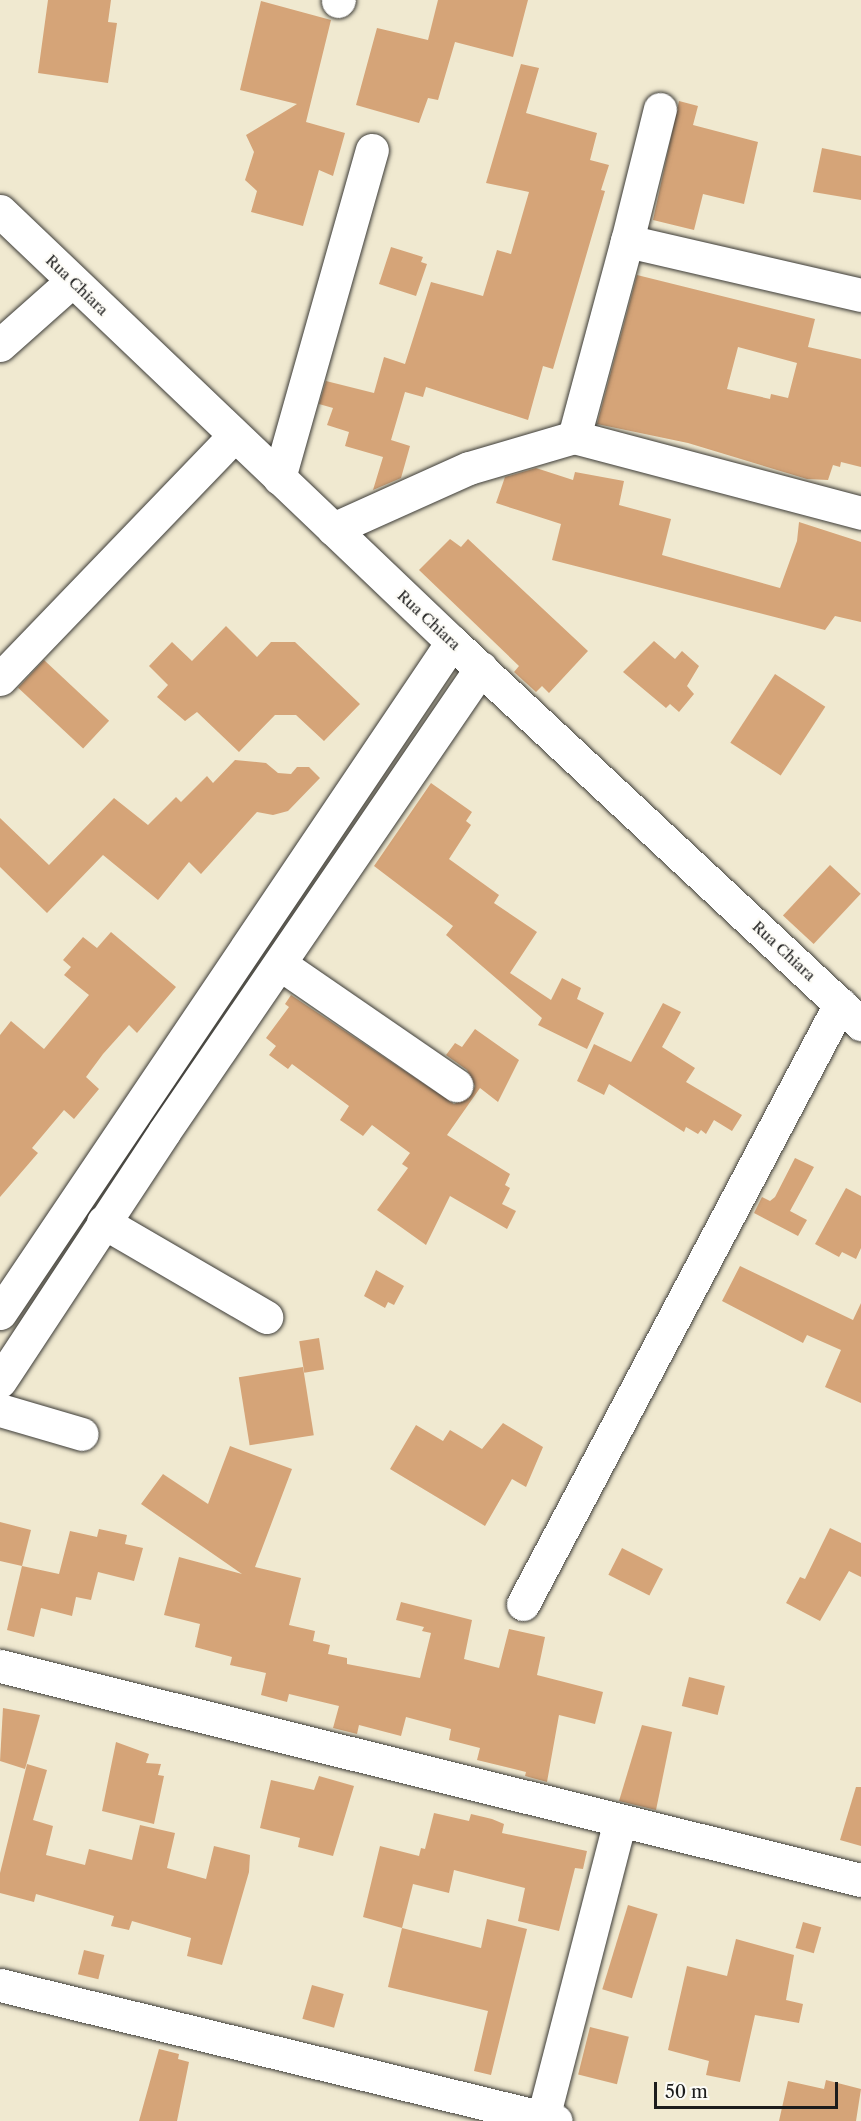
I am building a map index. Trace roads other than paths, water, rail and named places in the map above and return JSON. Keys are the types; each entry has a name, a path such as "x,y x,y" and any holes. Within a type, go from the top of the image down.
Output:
{"street":[{"path":"574,437 660,109"},
{"path":"279,478 372,150"},
{"name":"Rua Chiara","path":"0,211 452,642 851,1014"},
{"path":"627,241 861,295"},
{"path":"0,345 72,281"},
{"path":"0,679 234,435"},
{"path":"333,529 469,468 574,437 861,513"},
{"path":"0,1313 452,642"},
{"path":"0,1381 104,1222 481,668"},
{"path":"280,964 456,1085"},
{"path":"524,1604 851,1014"},
{"path":"104,1222 266,1317"},
{"path":"0,1410 82,1434"},
{"path":"0,1666 861,1880"},
{"path":"0,1985 550,2119 620,1821"}]}
